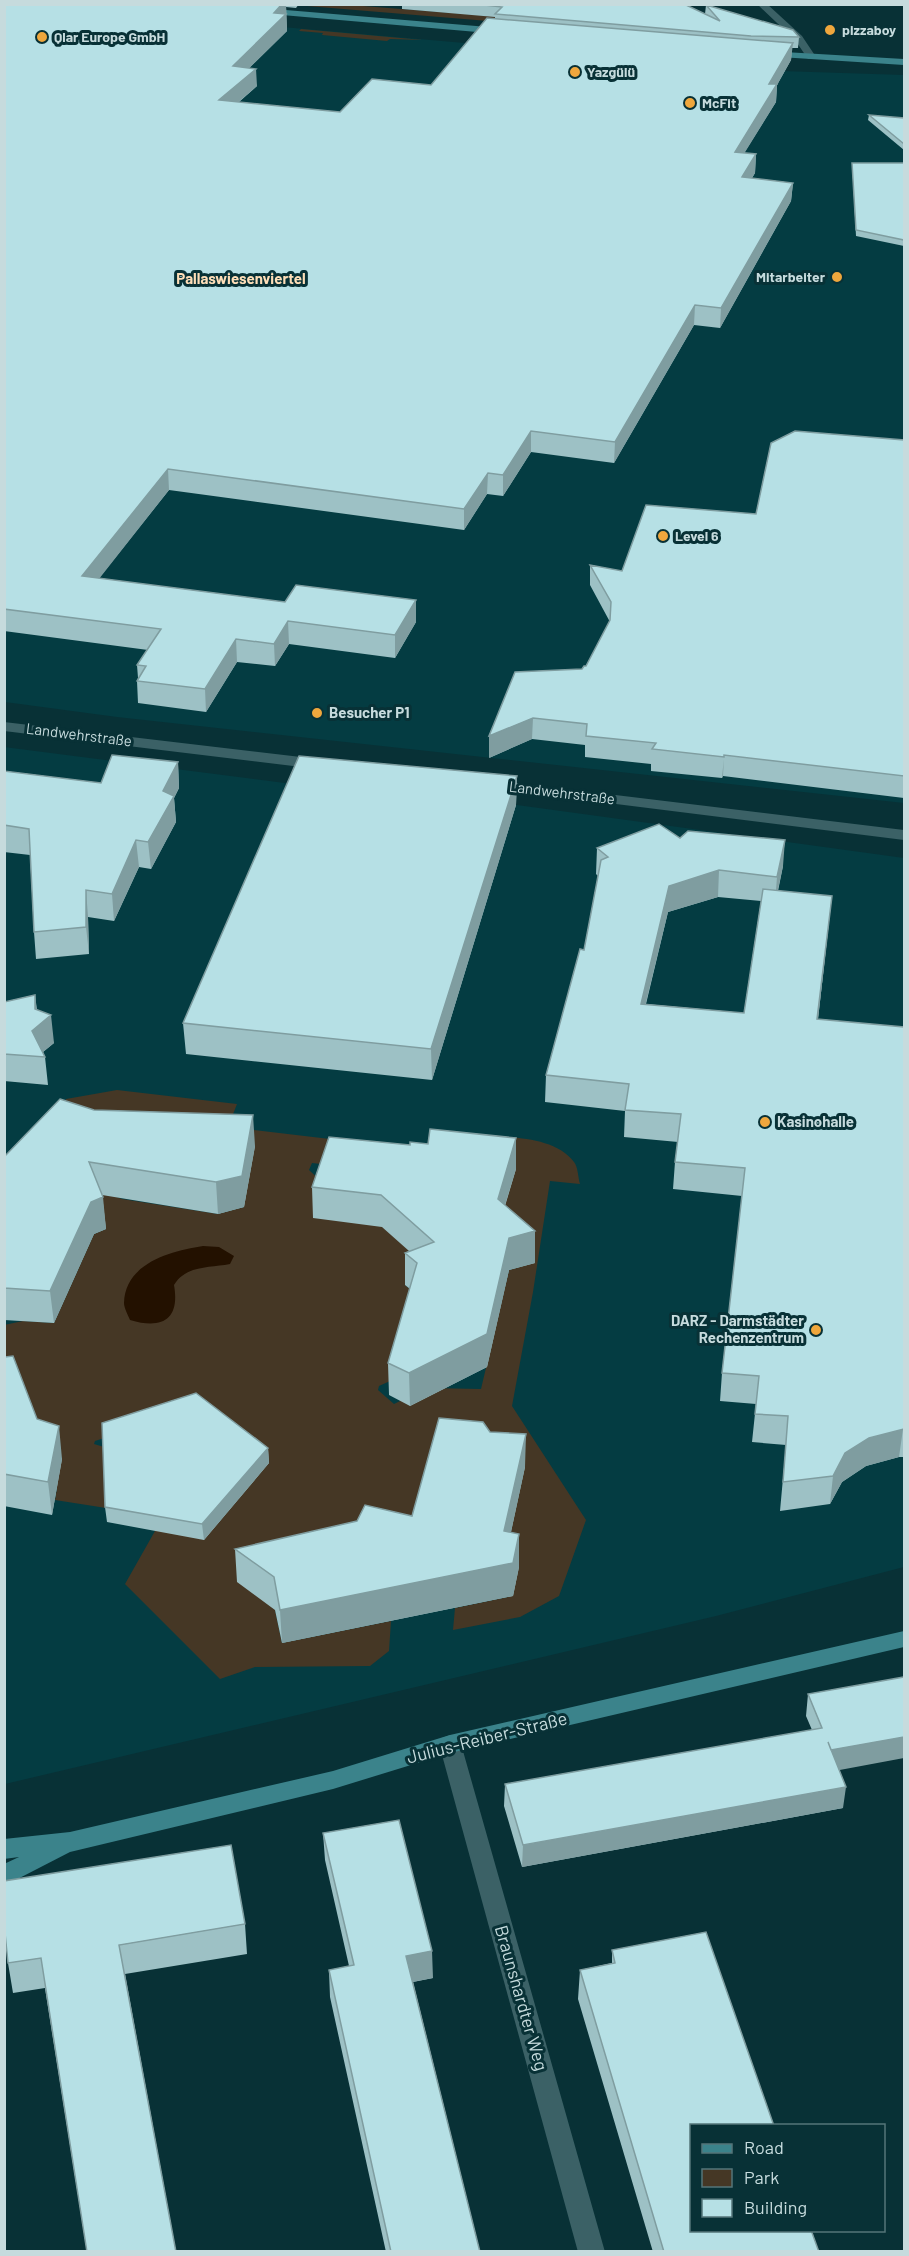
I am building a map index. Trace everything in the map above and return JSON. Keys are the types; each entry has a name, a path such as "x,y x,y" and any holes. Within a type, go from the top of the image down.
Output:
{"main road":[{"path":"256,10 513,33"},
{"path":"762,53 904,62"},
{"name":"Julius-Reiber-Straße","path":"4,1849 70,1842 333,1780 450,1744 904,1639"},
{"name":"Julius-Reiber-Straße","path":"4,1876 70,1842"}],"street":[{"path":"762,4 799,38 811,57"},
{"name":"Landwehrstraße","path":"4,726 338,767"},
{"name":"Landwehrstraße","path":"475,783 904,835"},
{"name":"Braunshardter Weg","path":"450,1744 592,2252"}],"shaded area":[{"path":"5,5 32,5 781,71 904,75 904,803 117,717 5,702"},
{"path":"4,747 300,785 517,805 904,858 904,1567 716,1616 5,1784"},
{"path":"203,1246 219,1247 234,1256 230,1264 199,1268 179,1279 174,1285 174,1306 167,1319 152,1324 130,1320 124,1305 126,1289 132,1278 152,1261 177,1251"}],"green space":[{"path":"309,4 504,17 500,22 307,6"},
{"path":"301,29 423,40 390,39 387,41 322,35 323,33 299,31"},
{"path":"117,1090 237,1104 228,1127 431,1151 339,1166 312,1163 309,1170 325,1185 370,1212 423,1257 405,1285 417,1295 399,1377 379,1386 378,1390 394,1404 427,1388 481,1389 509,1270 530,1264 489,1224 477,1135 542,1142 565,1153 574,1162 580,1184 550,1181 512,1406 586,1520 559,1596 520,1617 453,1630 455,1608 508,1597 509,1593 414,1544 275,1610 282,1643 391,1621 389,1651 370,1666 255,1667 220,1679 125,1584 155,1531 197,1408 95,1441 94,1444 104,1447 106,1508 55,1500 57,1488 5,1374 4,1325 23,1321 54,1323 94,1234 106,1229 98,1190 122,1199 218,1214 244,1207 57,1122 66,1099"}],"building":[{"path":"4,4 282,4 274,13 286,14 233,66 256,69 219,100 340,112 372,79 431,85 487,18 793,43 769,84 777,84 735,152 756,154 742,177 793,183 721,308 695,305 615,442 531,431 503,475 488,473 464,509 168,469 82,576 285,602 296,585 416,600 395,635 288,621 274,644 236,639 205,689 137,681 146,666 137,665 161,629 4,609"},
{"path":"476,4 684,4 720,21 706,5 793,30 799,37 751,36 495,14 502,7"},
{"path":"869,115 904,118 904,144"},
{"path":"852,163 904,163 904,240 856,230"},
{"path":"795,431 904,440 904,776 652,749 656,743 586,736 587,724 533,718 489,736 515,672 582,669 586,666 610,620 611,602 590,565 622,571 646,505 756,514 771,443"},
{"path":"112,755 178,762 163,791 174,796 148,842 136,840 112,894 86,890 86,927 34,932 29,829 4,825 4,771 101,783"},
{"path":"299,756 517,776 431,1049 183,1023"},
{"path":"659,824 680,838 688,831 785,840 777,877 719,870 669,886 641,1004 744,1013 763,889 832,896 817,1019 904,1027 904,1429 869,1438 845,1453 833,1476 783,1482 788,1416 755,1414 759,1376 722,1373 745,1168 675,1162 681,1114 625,1110 629,1084 546,1075 580,949 584,950 601,860 608,857 597,848"},
{"path":"35,995 35,1009 51,1015 32,1031 45,1057 4,1054 4,1002"},
{"path":"60,1099 94,1110 253,1115 242,1176 216,1182 89,1162 103,1197 91,1202 50,1291 4,1288 4,1157"},
{"path":"430,1129 516,1138 498,1199 535,1231 509,1238 487,1334 409,1373 388,1363 417,1263 405,1253 434,1242 381,1195 312,1187 329,1137 410,1145 410,1142 428,1144"},
{"path":"4,1355 5,1357 13,1356 37,1419 59,1426 48,1482 4,1474"},
{"path":"196,1393 268,1448 202,1524 105,1507 102,1423"},
{"path":"439,1418 483,1422 490,1432 526,1434 504,1531 519,1534 513,1563 280,1610 274,1577 235,1549 357,1521 365,1505 412,1516"},
{"path":"904,1677 904,1737 831,1750 846,1787 523,1845 505,1784 822,1728 808,1694"},
{"path":"399,1820 432,1951 406,1956 480,2252 391,2252 329,1970 354,1965 323,1833"},
{"path":"231,1845 245,1924 119,1945 176,2252 87,2252 41,1958 8,1963 4,1923 4,1881"},
{"path":"706,1932 773,2124 690,2124 690,2232 812,2232 819,2252 664,2252 580,1970 615,1963 612,1950"}],"place":[{"name":"pizzaboy","path":"830,30"},
{"name":"Qlar Europe GmbH","path":"42,37"},
{"name":"Yazgülü","path":"575,72"},
{"name":"McFit","path":"690,103"},
{"name":"Mitarbeiter","path":"837,277"},
{"name":"Level 6","path":"663,536"},
{"name":"Besucher P1","path":"317,713"},
{"name":"Kasinohalle","path":"765,1122"},
{"name":"DARZ - Darmstädter Rechenzentrum","path":"816,1330"}],"district":[{"name":"Pallaswiesenviertel","path":"241,279"}]}
